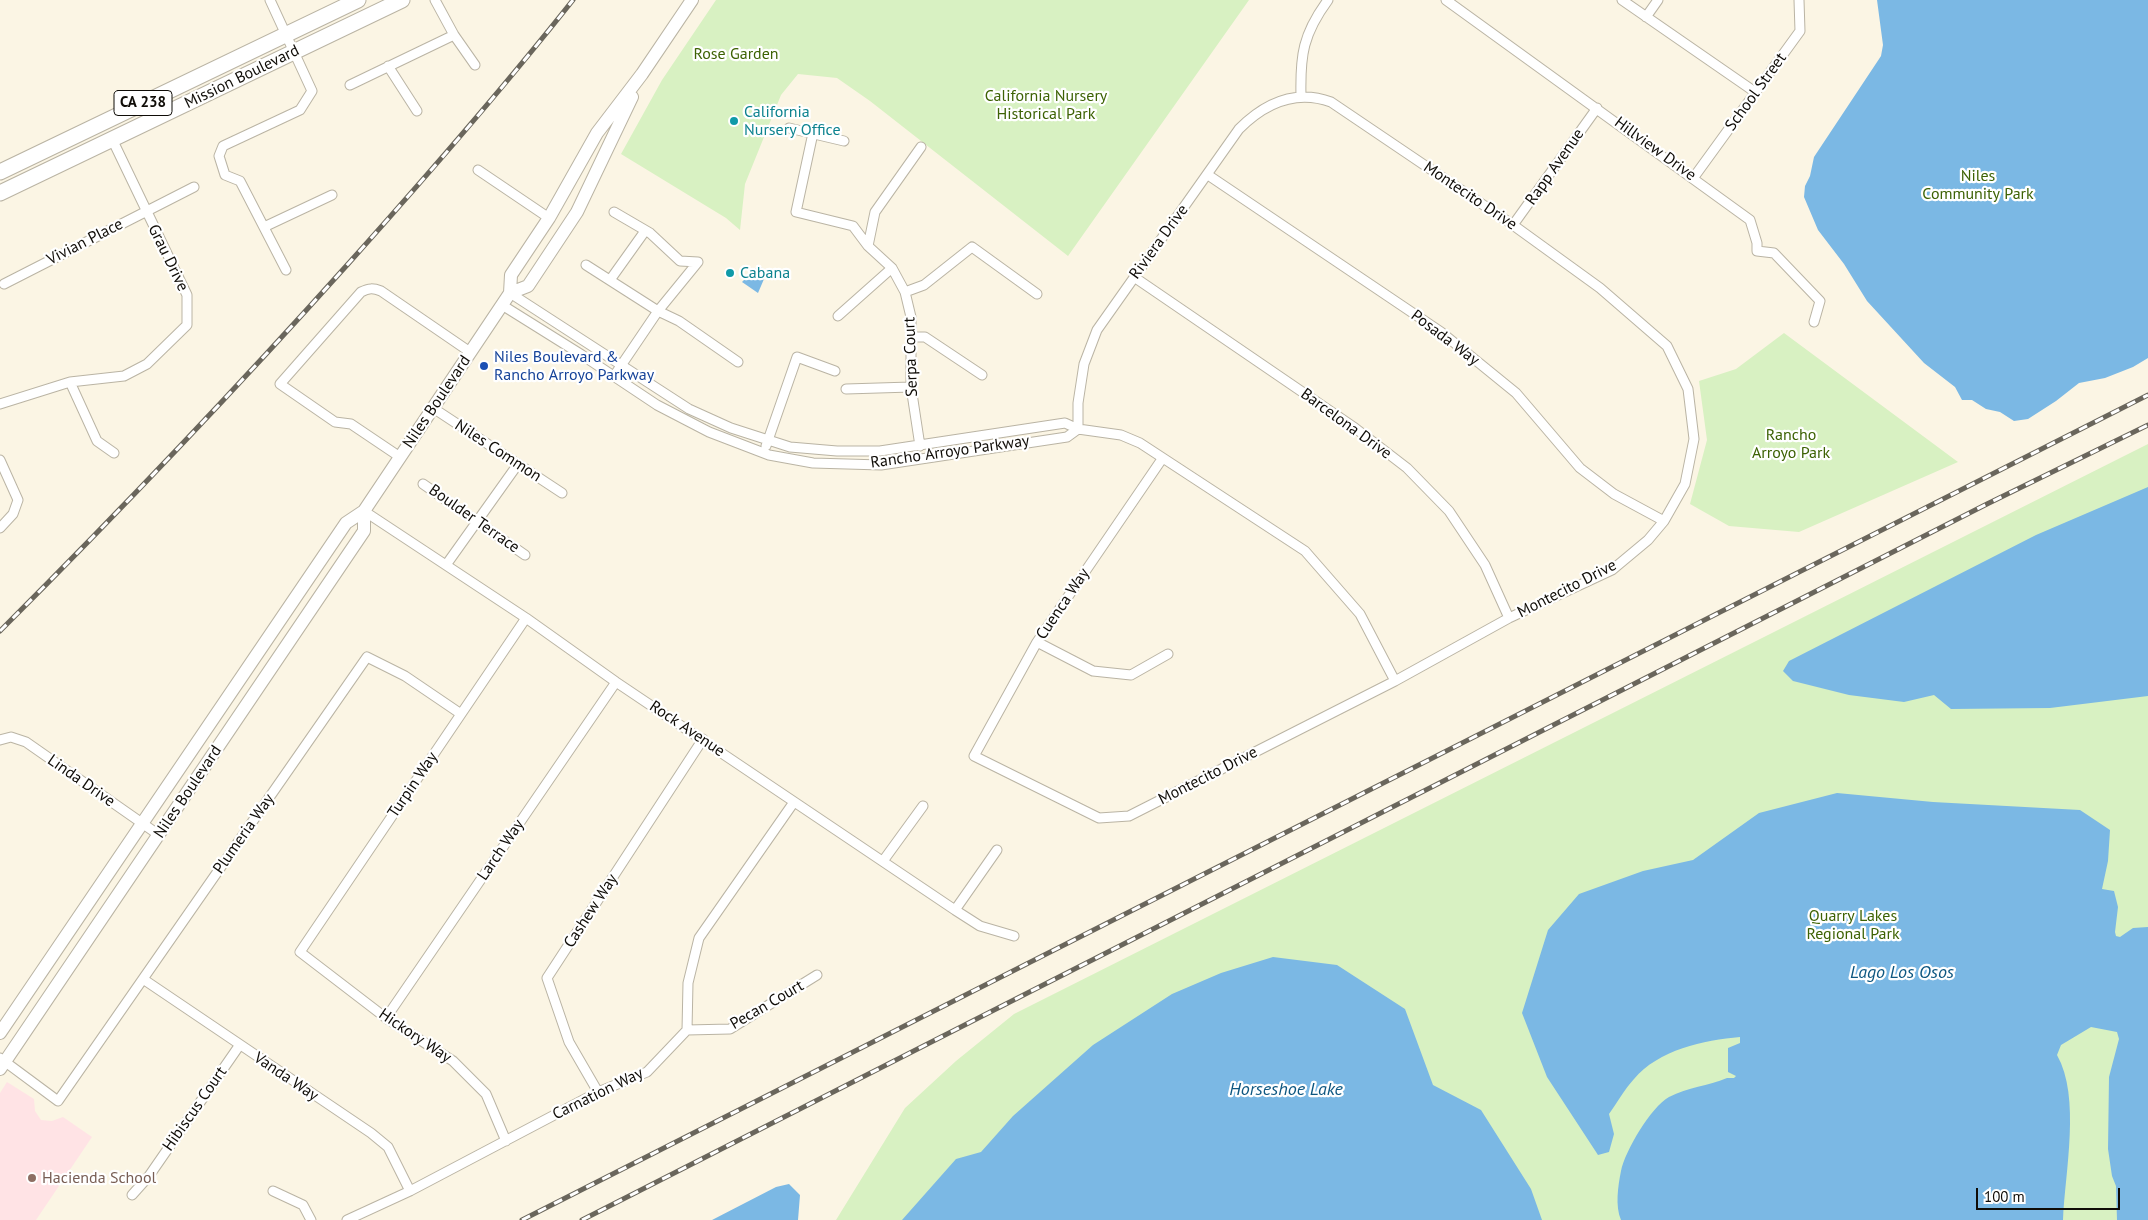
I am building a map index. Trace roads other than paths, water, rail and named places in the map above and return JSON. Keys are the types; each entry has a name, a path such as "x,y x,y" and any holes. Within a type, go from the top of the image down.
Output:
{"main road":[{"name":"Mission Boulevard","path":"0,172 358,0"},
{"name":"Mission Boulevard","path":"0,193 402,0"},
{"name":"Niles Boulevard","path":"0,1033 346,523 364,511 400,458 510,293 511,275 549,218 597,134 642,74 692,0"},
{"name":"Niles Boulevard","path":"510,293 528,286 577,212 642,74"},
{"name":"Niles Boulevard","path":"2,1062 159,835 364,530 364,511"}],"street":[{"path":"270,0 312,91 300,110 223,146 219,156 225,175 240,181 286,270"},
{"path":"435,0 454,35 475,65"},
{"path":"1301,96 1301,57 1315,17 1328,0"},
{"name":"Hillview Drive","path":"1446,0 1694,177 1750,220 1757,243 1757,251 1774,253 1820,301 1814,322"},
{"path":"1622,0 1755,92"},
{"path":"1646,17 1658,0"},
{"name":"School Street","path":"1694,177 1800,31 1800,0"},
{"path":"350,86 454,35"},
{"path":"388,66 417,111"},
{"name":"Riviera Drive","path":"1078,429 1078,403 1084,364 1097,330 1239,129 1254,113 1269,105 1301,96"},
{"name":"Montecito Drive","path":"974,756 1099,818 1129,816 1395,681 1509,618 1612,570 1648,540 1664,521 1685,484 1694,439 1688,389 1667,346 1600,288 1513,225 1331,102 1301,96"},
{"name":"Rapp Avenue","path":"1513,225 1597,108"},
{"path":"789,128 844,140"},
{"name":"Serpa Court","path":"813,133 796,212 853,226 868,246 892,268 905,292 911,317 911,387 920,446"},
{"name":"Grau Drive","path":"0,404 70,382 124,376 147,364 187,325 187,296 112,139"},
{"path":"868,246 875,212 922,147"},
{"path":"478,170 549,218"},
{"name":"Posada Way","path":"1208,175 1441,332 1516,393 1580,468 1614,494 1664,521"},
{"name":"Vivian Place","path":"4,284 194,187"},
{"path":"264,227 332,194"},
{"path":"614,212 650,233 680,261 698,262 658,311 614,376"},
{"path":"610,280 645,231"},
{"path":"905,292 924,285 972,247 1037,294"},
{"path":"586,265 658,311 679,321 738,362"},
{"path":"838,316 892,268"},
{"name":"Barcelona Drive","path":"1134,277 1355,428 1406,468 1449,511 1485,565 1509,618"},
{"path":"400,458 351,424 336,422 280,384 361,292 367,289 374,288 382,291 470,352"},
{"name":"Rancho Arroyo Parkway","path":"510,293 708,419 790,447 837,451 880,451 920,446 1020,428 1065,423 1078,429 1121,436 1140,443 1305,551 1360,614 1395,681"},
{"name":"Rancho Arroyo Parkway","path":"502,305 657,405 717,436 764,453 813,463 881,464 1067,437 1078,429"},
{"path":"912,337 925,337 982,375"},
{"path":"764,453 797,357 835,371"},
{"path":"70,382 97,441 114,453"},
{"path":"846,389 911,387"},
{"name":"Niles Common","path":"433,408 562,493"},
{"name":"Cuenca Way","path":"974,756 1037,642 1162,459"},
{"path":"0,460 18,500 13,514 0,528"},
{"path":"446,565 518,464"},
{"name":"Boulder Terrace","path":"423,484 525,555"},
{"name":"Rock Avenue","path":"364,511 526,618 616,682 955,910 980,926 1014,936"},
{"name":"Turpin Way","path":"300,952 526,618"},
{"path":"1037,642 1094,671 1131,675 1168,654"},
{"name":"Plumeria Way","path":"2,1062 58,1101 367,658 405,676 461,714"},
{"name":"Larch Way","path":"386,1018 616,682"},
{"name":"Linda Drive","path":"0,740 12,737 26,742 159,835"},
{"name":"Cashew Way","path":"598,1092 568,1042 547,978 703,739"},
{"path":"687,1030 688,982 699,938 794,802"},
{"path":"883,861 923,806"},
{"path":"955,910 997,850"},
{"name":"Hickory Way","path":"300,952 386,1018 453,1061 486,1094 506,1141"},
{"name":"Pecan Court","path":"687,1030 730,1029 817,975"},
{"name":"Vanda Way","path":"143,979 377,1138 388,1147 410,1191"},
{"name":"Carnation Way","path":"347,1220 410,1191 598,1092 647,1072 687,1030"},
{"name":"Hibiscus Court","path":"132,1195 148,1176 239,1046"},
{"path":"273,1191 303,1205 311,1220"}],"water":[{"name":"Niles Community Park","path":"1877,0 2148,0 2148,358 2133,367 2105,378 2079,383 2028,419 2014,421 2000,412 1986,409 1972,400 1962,400 1955,387 1924,363 1867,301 1844,264 1818,230 1804,197 1805,186 1810,176 1814,157 1881,56 1883,45"},
{"path":"758,266 767,272 758,293 742,282"},
{"path":"2148,487 2148,696 2050,708 1951,709 1934,695 1904,702 1849,695 1793,681 1783,671 1789,661 2036,535"},
{"name":"Lago Los Osos","path":"1837,793 1933,802 2080,810 2110,830 2108,861 2102,889 2114,891 2118,907 2116,936 2120,937 2133,928 2148,927 2148,1220 2117,1220 2116,1186 2112,1176 2108,1149 2109,1077 2119,1039 2117,1032 2091,1027 2061,1045 2057,1055 2064,1072 2070,1113 2063,1220 1621,1220 1618,1189 1621,1171 1623,1162 1640,1130 1654,1110 1669,1097 1727,1078 1734,1078 1736,1076 1728,1072 1728,1048 1740,1043 1740,1037 1683,1048 1644,1069 1627,1088 1609,1114 1614,1134 1609,1152 1598,1155 1547,1077 1522,1013 1548,930 1579,894 1643,871 1693,860 1759,813"},
{"name":"Horseshoe Lake","path":"1273,957 1337,965 1405,1009 1433,1085 1481,1110 1531,1189 1542,1220 902,1220 956,1159 981,1152 1013,1116 1093,1045 1172,994 1221,973"},
{"path":"789,1184 800,1195 798,1220 712,1220 776,1187"}],"railway":[{"path":"0,631 89,541 263,358 377,232 462,134 573,0"},
{"path":"522,1220 2148,395"},
{"path":"582,1220 1987,504 2148,425"}],"place":[{"name":"California Nursery Office","path":"734,121"},
{"name":"Cabana","path":"730,273"},
{"name":"Niles Boulevard & Rancho Arroyo Parkway","path":"484,366"},
{"name":"Hacienda School","path":"32,1178"}],"park label":[{"name":"Rose Garden","path":"736,54"},
{"name":"California Nursery Historical Park","path":"1046,105"},
{"name":"Rancho Arroyo Park","path":"1791,444"},
{"name":"Quarry Lakes Regional Park","path":"1853,925"}]}
